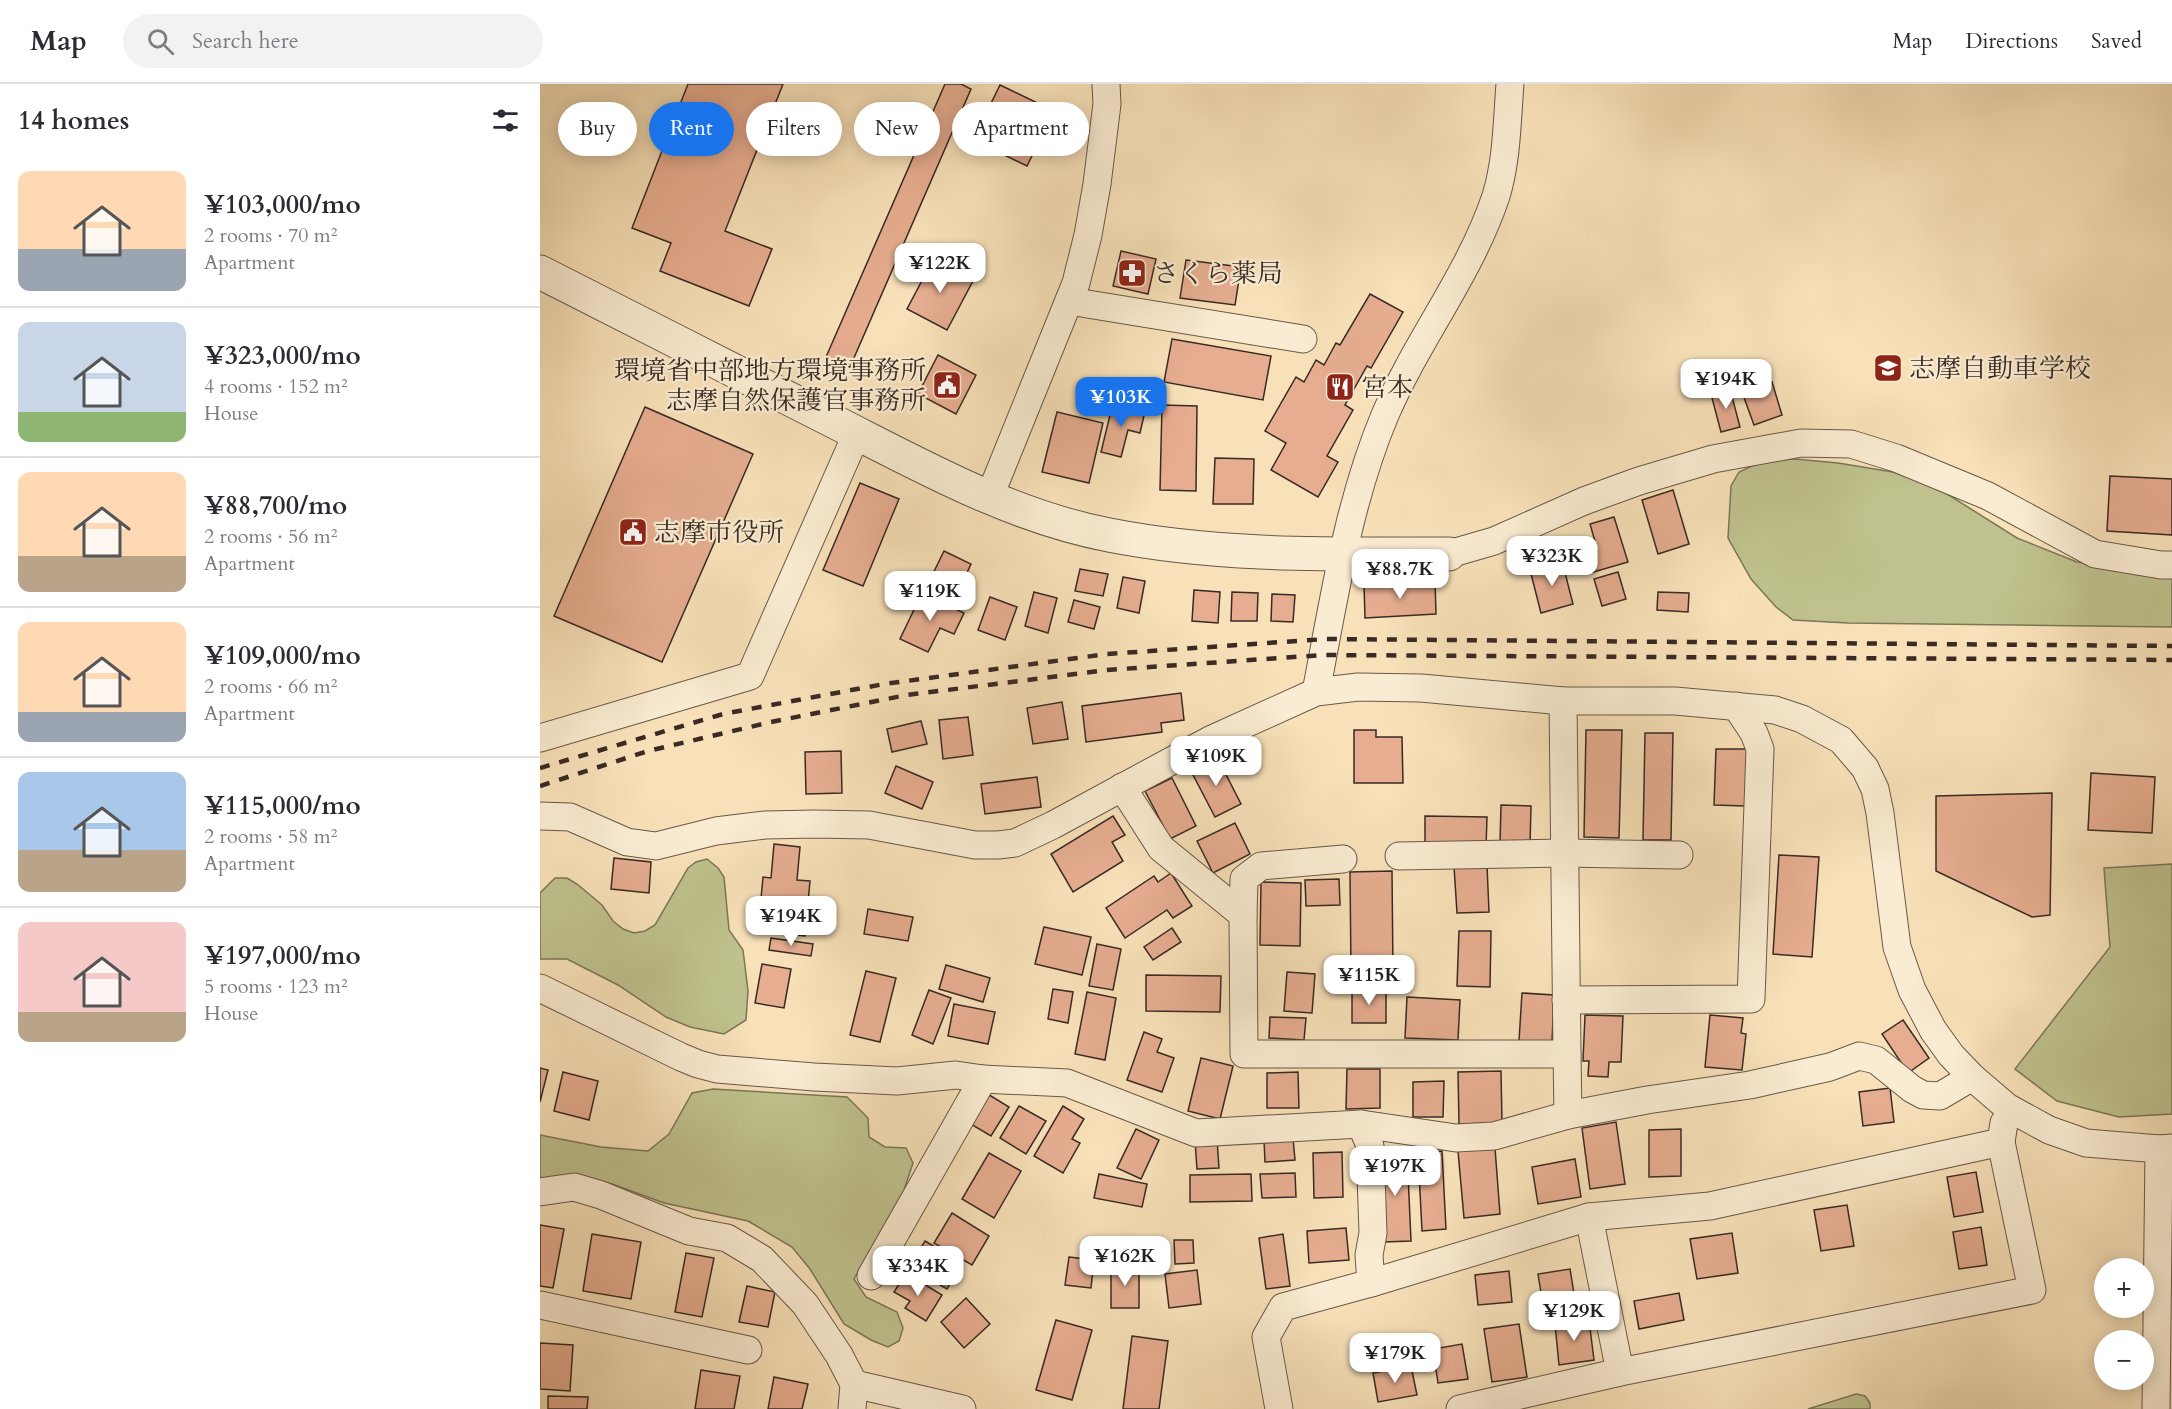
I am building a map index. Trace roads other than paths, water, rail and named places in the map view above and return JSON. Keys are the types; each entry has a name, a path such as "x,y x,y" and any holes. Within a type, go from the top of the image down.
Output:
{"street":[{"path":"989,498 1076,283 1089,235 1107,104 1106,84"},
{"path":"1316,692 1343,554 1362,476 1386,414 1479,238 1496,195 1506,151 1510,84"},
{"path":"540,272 989,498 1053,521 1109,535 1234,551 1449,554 1494,541 1584,501 1639,481 1713,459 1801,443 1851,444 1896,458 1988,496 2095,554 2172,565"},
{"path":"1070,301 1303,339"},
{"path":"540,738 750,676 857,433"},
{"path":"540,816 570,818 627,842 656,846 717,831 765,825 804,824 869,825 975,845 1015,843 1053,825 1210,740 1316,692 1358,687 1421,688 1563,701 1675,701 1775,710 1802,719 1841,740 1865,768 1875,789 1897,947 1912,990 1933,1030 1951,1055 1972,1077 2007,1107 2049,1130 2086,1143 2166,1149 2156,1409"},
{"path":"1563,701 1563,853 1568,1115"},
{"path":"1566,1000 1751,999 1760,749 1754,733 1736,706"},
{"path":"1122,787 1161,848 1243,915"},
{"path":"1399,856 1563,853 1679,855"},
{"path":"1343,860 1261,866 1244,879 1244,1054 1567,1054"},
{"path":"540,988 698,1064 717,1068 814,1077 897,1081 956,1075 1067,1083 1196,1133 1361,1124 1456,1138 1494,1136 1568,1115 1647,1100 1750,1085 1830,1067 1859,1056 1876,1060 1923,1095 1940,1096 1972,1077"},
{"path":"871,1275 983,1078"},
{"path":"1460,1409 1620,1372 2032,1290 2001,1142 2007,1107"},
{"path":"1361,1124 1370,1146 1373,1233 1369,1255 1371,1283"},
{"path":"1279,1409 1266,1337 1283,1307 1371,1283 1589,1217 1710,1206 2001,1142"},
{"path":"540,1192 574,1187 601,1195 689,1231 727,1238 762,1259 805,1304 839,1355 853,1396 962,1409"},
{"path":"1589,1217 1620,1372"},
{"path":"540,1305 748,1350"}],"railway":[{"path":"540,768 723,714 884,684 1107,654 1326,639 2172,646"},
{"path":"540,786 648,751 771,722 907,695 1107,670 1323,655 2172,660"}],"place":[{"name":"さくら薬局","path":"1132,273"},
{"name":"志摩自動車学校","path":"1888,368"},
{"name":"環境省中部地方環境事務所 志摩自然保護官事務所","path":"947,385"},
{"name":"宮本","path":"1340,387"},
{"name":"志摩市役所","path":"633,532"}]}
